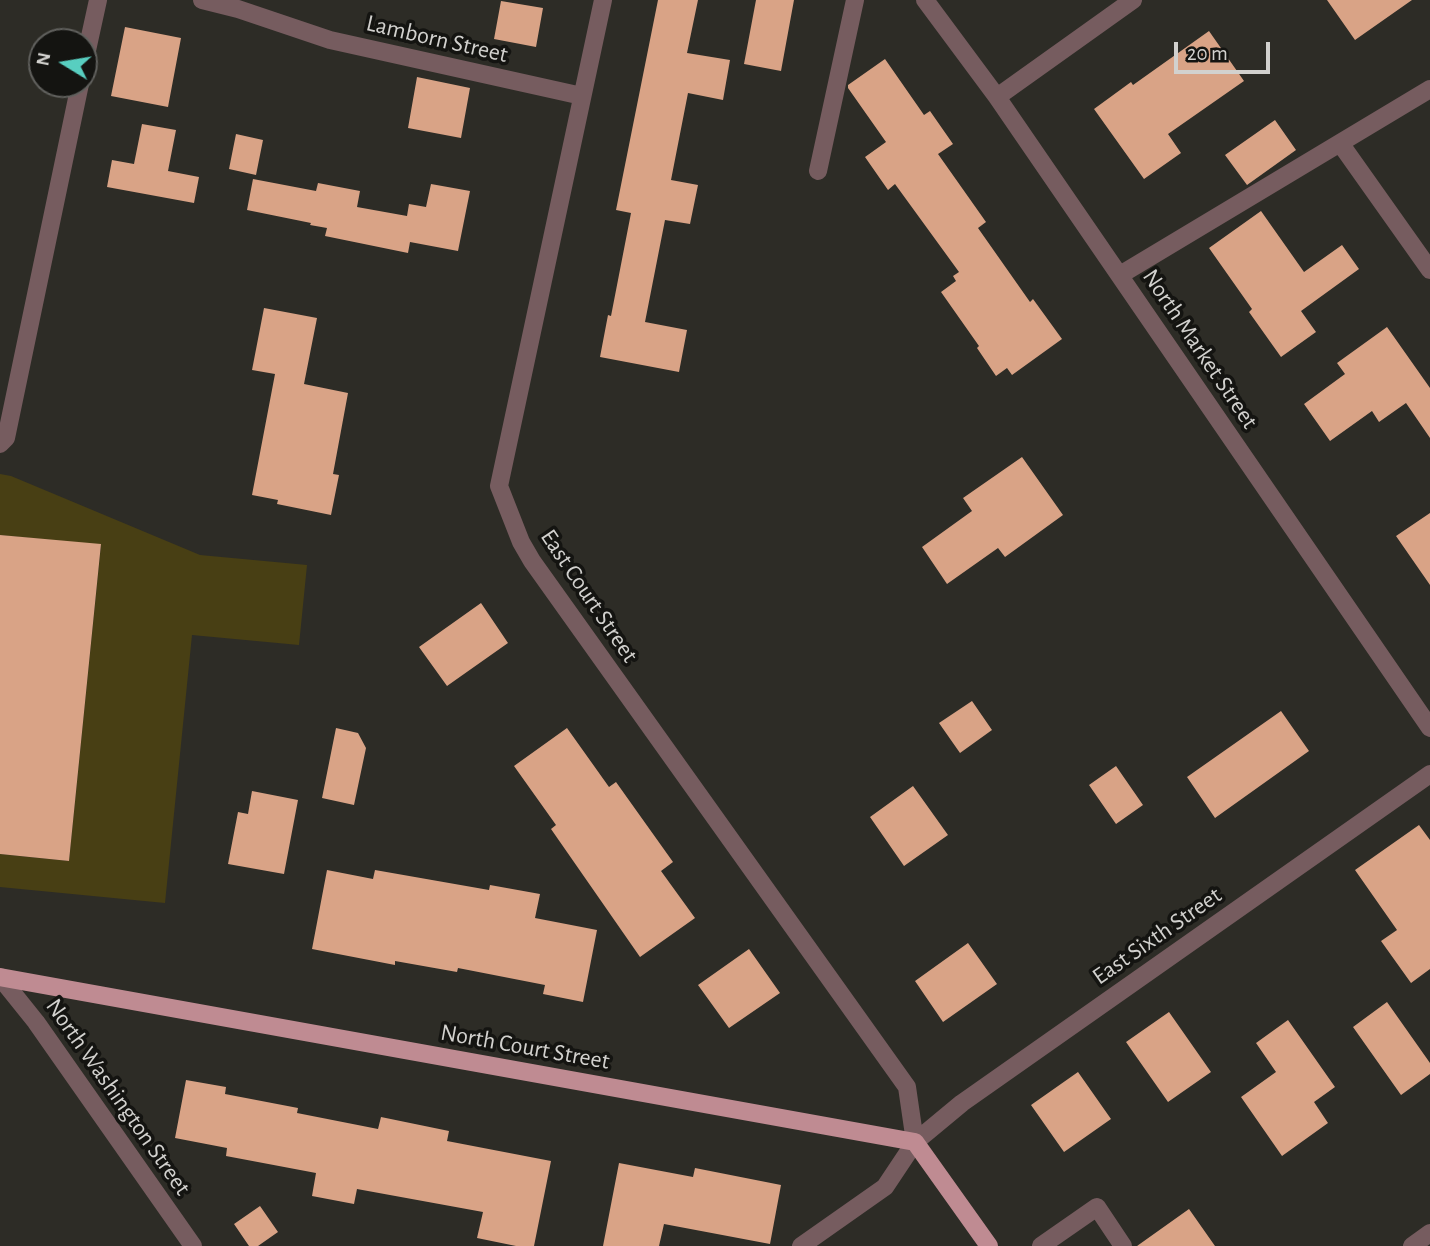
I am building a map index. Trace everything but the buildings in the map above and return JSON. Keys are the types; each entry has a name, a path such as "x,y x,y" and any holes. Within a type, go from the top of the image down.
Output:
{"main road":[{"name":"North Court Street","path":"0,977 915,1142"},
{"path":"915,1142 989,1246"}],"street":[{"path":"92,28 98,0"},
{"name":"Lamborn Street","path":"202,0 330,40 582,96"},
{"name":"East Court Street","path":"603,0 499,486 521,542 532,561 906,1087 915,1142"},
{"path":"818,171 855,0"},
{"name":"North Market Street","path":"925,0 997,97 1430,728"},
{"path":"997,97 1133,0"},
{"path":"1120,275 1430,89"},
{"path":"0,444 6,438 77,98"},
{"path":"1340,143 1430,270"},
{"name":"East Sixth Street","path":"802,1246 886,1187 915,1142 962,1103 1430,774"},
{"name":"North Washington Street","path":"0,977 42,1030 193,1246"},
{"path":"1041,1246 1097,1207 1124,1246"},
{"path":"1412,1246 1430,1233"}],"shaded area":[{"path":"0,474 11,476 200,555 307,565 299,645 192,635 165,903 0,887 0,854 69,861 101,545 0,535"}]}
